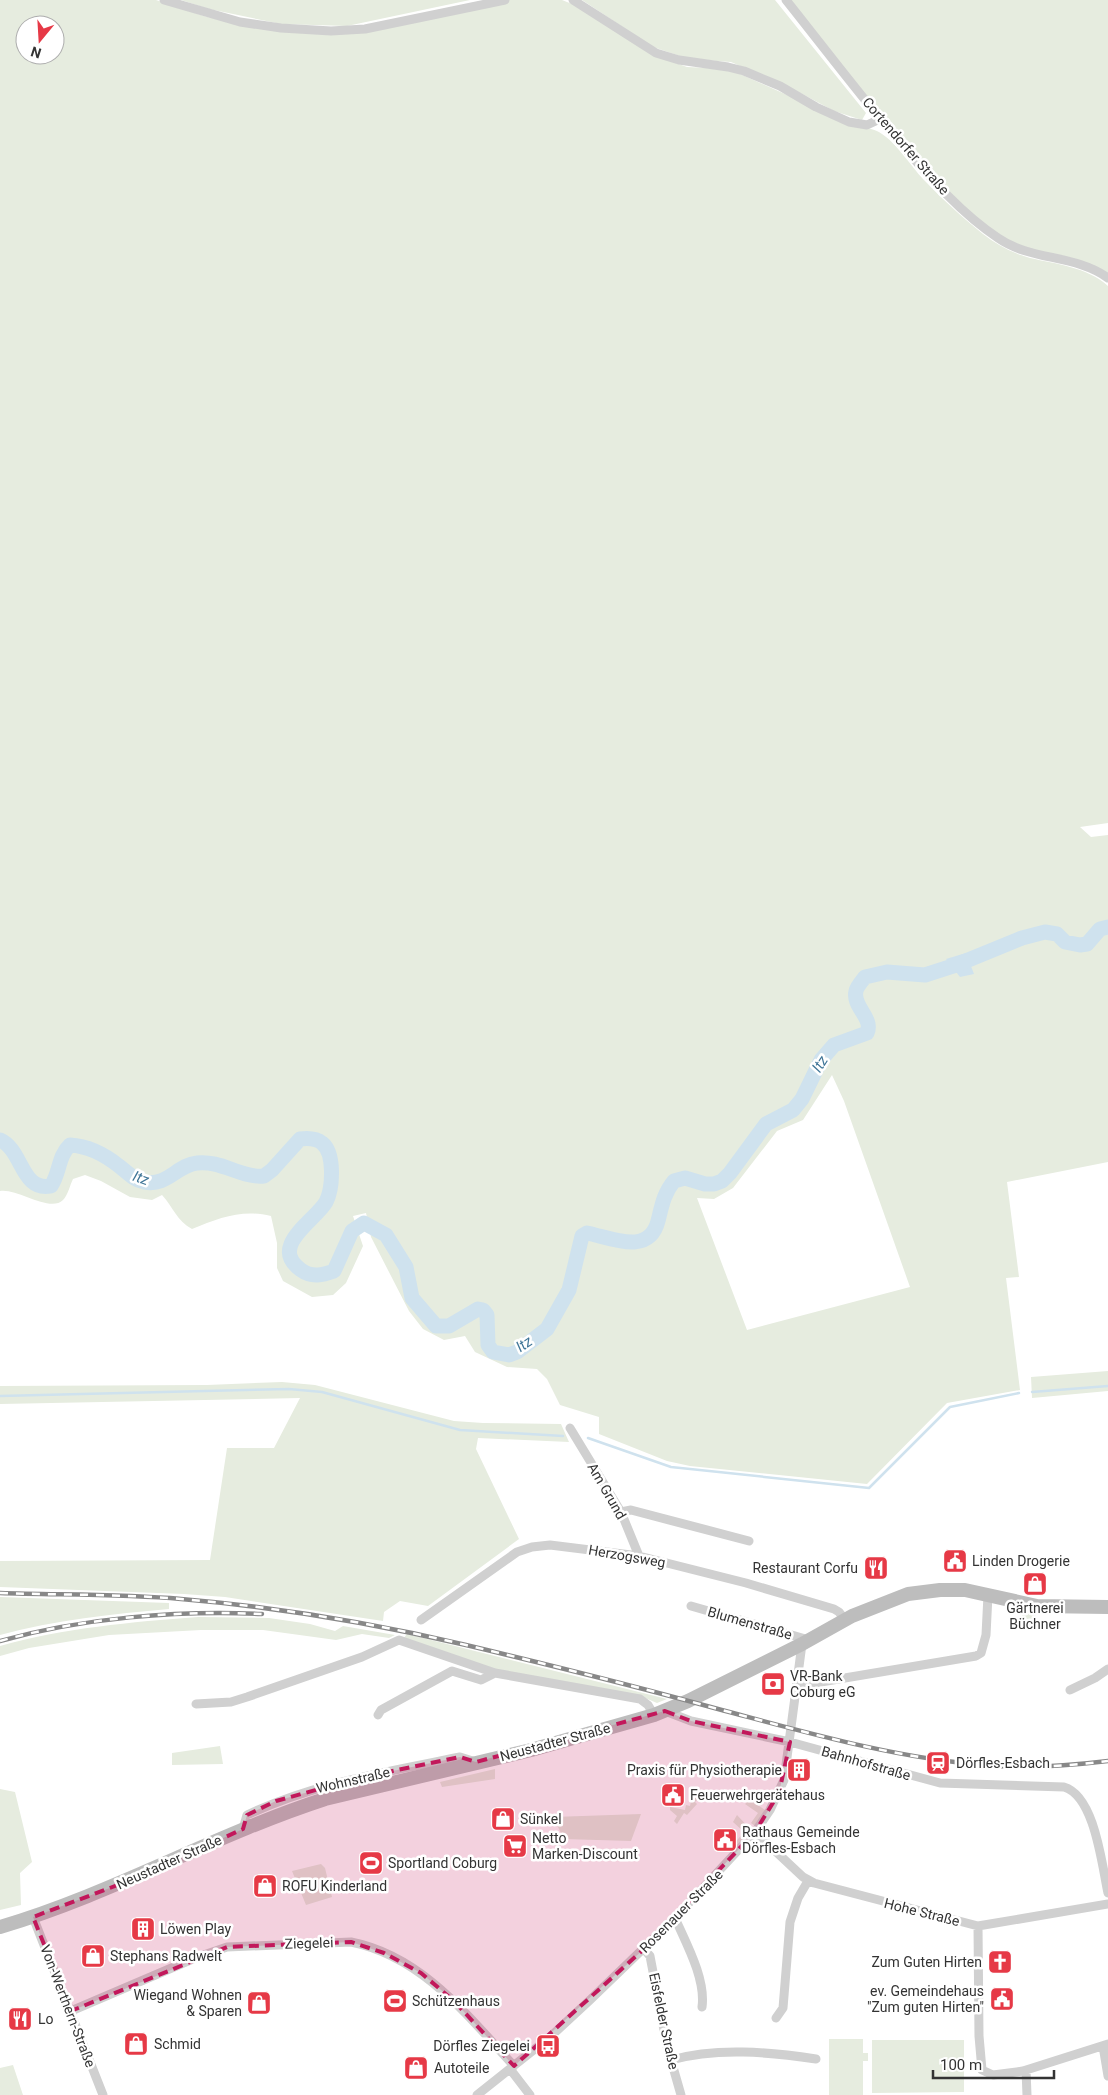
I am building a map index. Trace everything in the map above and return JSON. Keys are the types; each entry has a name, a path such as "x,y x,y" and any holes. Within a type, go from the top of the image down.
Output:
{"street":[{"path":"164,0 240,22 281,28 331,31 365,29 505,0"},
{"path":"573,0 656,54 679,60 744,71 780,86 816,107 849,122 867,125 880,119"},
{"name":"Cortendorfer Straße","path":"786,0 880,119 940,188 998,238 1018,249 1091,268 1108,278"},
{"name":"Am Grund","path":"570,1428 621,1512 640,1556"},
{"path":"621,1512 631,1510 749,1541"},
{"name":"Herzogsweg","path":"420,1620 518,1552 532,1547 550,1545 640,1556 746,1583 834,1609 845,1620"},
{"name":"Neustadter Straße","path":"0,1927 33,1917 131,1880 243,1829 325,1799 549,1745 660,1713 806,1642 845,1620 908,1594 940,1590 965,1590 1037,1606 1108,1607"},
{"path":"797,1686 976,1656 980,1653 986,1635 988,1595"},
{"name":"Blumenstraße","path":"691,1606 806,1642"},
{"path":"196,1704 231,1702 247,1697 362,1657 399,1640 495,1673"},
{"name":"Rosenauer Straße","path":"477,2095 561,2027 644,1949 676,1918 755,1832 779,1793 784,1780 797,1686 806,1642"},
{"path":"1070,1690 1095,1678 1108,1669"},
{"path":"378,1715 381,1710 452,1671 481,1680 495,1673"},
{"name":"Bahnhofstraße","path":"495,1673 636,1698 660,1713 691,1722 790,1742 940,1783 1064,1787 1071,1789 1086,1809 1092,1821 1108,1893"},
{"name":"Hohe Straße","path":"755,1832 808,1880 872,1900 978,1926 1108,1904"},
{"path":"776,2018 783,2008 790,1922 798,1898 808,1880"},
{"name":"Von-Werthern-Straße","path":"33,1917 103,2095"},
{"path":"676,1918 704,1994 702,2007"},
{"path":"978,1926 979,2036 982,2070 993,2075 1026,2070 1105,2045 1108,2076"},
{"name":"Ziegelei","path":"71,2011 195,1958 228,1946 351,1942 384,1952 421,1973 454,2001 512,2067 530,2095"},
{"name":"Eisfelder Straße","path":"644,1949 650,1956 671,2060 681,2095"},
{"path":"671,2060 707,2054 748,2053 816,2060"},
{"path":"1026,2070 1028,2095"}],"highlighted area":[{"path":"665,1711 691,1721 790,1742 779,1793 755,1832 644,1949 514,2066 454,2001 421,1973 384,1953 351,1942 227,1947 71,2011 33,1917 131,1880 243,1829 247,1815 276,1801 359,1778 460,1757 476,1762"}],"shaded area":[{"path":"0,0 156,0 207,17 348,34 508,0 562,0 582,8 650,54 687,67 729,69 861,128 877,131 892,143 944,200 975,228 994,242 1023,256 1081,270 1091,274 1108,286 1108,823 1080,827 1091,837 1108,835 1108,1162 1007,1182 1019,1277 1006,1278 1020,1390 947,1403 867,1484 690,1466 667,1461 599,1434 599,1417 560,1405 547,1379 537,1369 507,1367 475,1352 465,1336 444,1340 423,1329 409,1311 371,1237 366,1213 353,1216 363,1246 346,1283 333,1295 312,1297 283,1281 277,1268 277,1243 271,1216 240,1214 221,1218 192,1229 179,1218 162,1195 152,1200 130,1197 101,1181 85,1175 73,1179 65,1198 57,1203 50,1204 7,1191 0,1191","holes":["832,1075 844,1101 910,1287 747,1330 697,1198 714,1199 733,1188 777,1131 803,1120"]},
{"path":"181,0 470,0 347,26 281,24 209,9"},
{"path":"582,0 775,0 866,113 862,120 834,111 793,89 731,62 689,59 653,47"},
{"path":"788,0 1108,0 1108,274 1084,262 1020,246 978,219 950,194 925,166"},
{"path":"1108,1371 1108,1391 1032,1398 1031,1377"},
{"path":"282,1382 315,1385 454,1421 561,1424 569,1442 478,1438 476,1449 519,1539 428,1606 400,1601 384,1612 383,1621 225,1597 0,1587 0,1561 210,1560 227,1448 274,1448 300,1398 0,1404 0,1386 207,1385"},
{"path":"0,1597 169,1603 169,1609 105,1615 0,1635"},
{"path":"1021,1612 1036,1615 1033,1620 1023,1620"},
{"path":"198,1617 269,1618 310,1624 335,1631 343,1626 395,1635 389,1638 362,1634 336,1640 263,1630 201,1630 109,1635 29,1648 0,1656 0,1646 73,1630"},
{"path":"407,1634 667,1699 657,1703 638,1695 497,1671 403,1639"},
{"path":"220,1746 223,1764 172,1765 172,1753"},
{"path":"495,1769 495,1779 442,1787 440,1782"},
{"path":"0,1789 15,1792 32,1862 20,1873 21,1905 0,1910"},
{"path":"693,1792 695,1793 697,1800 695,1802 697,1804 687,1815 684,1813 677,1824 674,1821 677,1816 670,1810 670,1807 685,1810 686,1805 690,1806"},
{"path":"750,1800 765,1810 755,1826 751,1823 758,1813 745,1804"},
{"path":"641,1814 631,1841 564,1839 553,1817"},
{"path":"737,1815 751,1830 736,1847 733,1845 744,1832 733,1822"},
{"path":"321,1864 325,1868 332,1897 306,1905 292,1871"},
{"path":"829,2039 863,2039 863,2053 868,2053 868,2061 863,2061 863,2095 829,2095"},
{"path":"872,2040 964,2040 964,2092 872,2093"},
{"path":"13,2065 23,2095 0,2095 0,2068"}],"water":[{"path":"966,953 974,974 960,977 946,959"}],"waterway":[{"name":"Itz","path":"0,1140 8,1145 28,1177 34,1183 41,1186 51,1186 63,1154 70,1145 96,1151 137,1180 152,1183 166,1179 184,1168 197,1163 214,1164 247,1174 264,1176 272,1170 300,1139 317,1140 322,1143 329,1154 332,1171 330,1188 326,1202 297,1234 292,1243 289,1252 292,1261 305,1273 313,1275 322,1275 334,1271 352,1231 364,1223 386,1235 406,1267 412,1298 436,1326 449,1326 478,1309 483,1310 487,1315 488,1345 493,1352 509,1355 517,1352 547,1329 569,1290 582,1236 587,1233 628,1242 647,1238 653,1232 662,1204 674,1181 685,1178 705,1184 714,1184 722,1181 766,1124 793,1110 802,1099 821,1060 834,1045 867,1033 868,1022 856,997 857,987 865,977 887,972 925,975 956,965 1022,938 1045,932 1057,934 1065,942 1080,945 1087,944 1100,929 1108,927"},
{"path":"1032,1392 1108,1386"},
{"path":"0,1396 289,1389 322,1392 460,1430 563,1436"},
{"path":"588,1438 671,1467 869,1488 950,1407 1019,1393"}],"railway":[{"path":"0,1593 158,1597 289,1611 360,1623 466,1645 817,1735 917,1757 950,1762 1015,1767 1062,1766 1108,1761"},
{"path":"0,1641 31,1633 130,1617 197,1613 262,1614"}],"place":[{"name":"Linden Drogerie","path":"955,1561"},
{"name":"Restaurant Corfu","path":"876,1568"},
{"name":"Gärtnerei Büchner","path":"1035,1584"},
{"name":"VR-Bank Coburg eG","path":"773,1684"},
{"name":"Dörfles-Esbach","path":"938,1763"},
{"name":"Praxis für Physiotherapie","path":"799,1770"},
{"name":"Feuerwehrgerätehaus","path":"673,1795"},
{"name":"Sünkel","path":"503,1819"},
{"name":"Rathaus Gemeinde Dörfles-Esbach","path":"725,1840"},
{"name":"Netto Marken-Discount","path":"515,1846"},
{"name":"Sportland Coburg","path":"371,1863"},
{"name":"ROFU Kinderland","path":"265,1886"},
{"name":"Löwen Play","path":"143,1929"},
{"name":"Stephans Radwelt","path":"93,1956"},
{"name":"Zum Guten Hirten","path":"1000,1962"},
{"name":"ev. Gemeindehaus \"Zum guten Hirten\"","path":"1002,1999"},
{"name":"Schützenhaus","path":"395,2001"},
{"name":"Wiegand Wohnen & Sparen","path":"259,2003"},
{"name":"Lo","path":"20,2019"},
{"name":"Schmid","path":"136,2044"},
{"name":"Dörfles Ziegelei","path":"548,2046"},
{"name":"Autoteile","path":"416,2068"}]}
